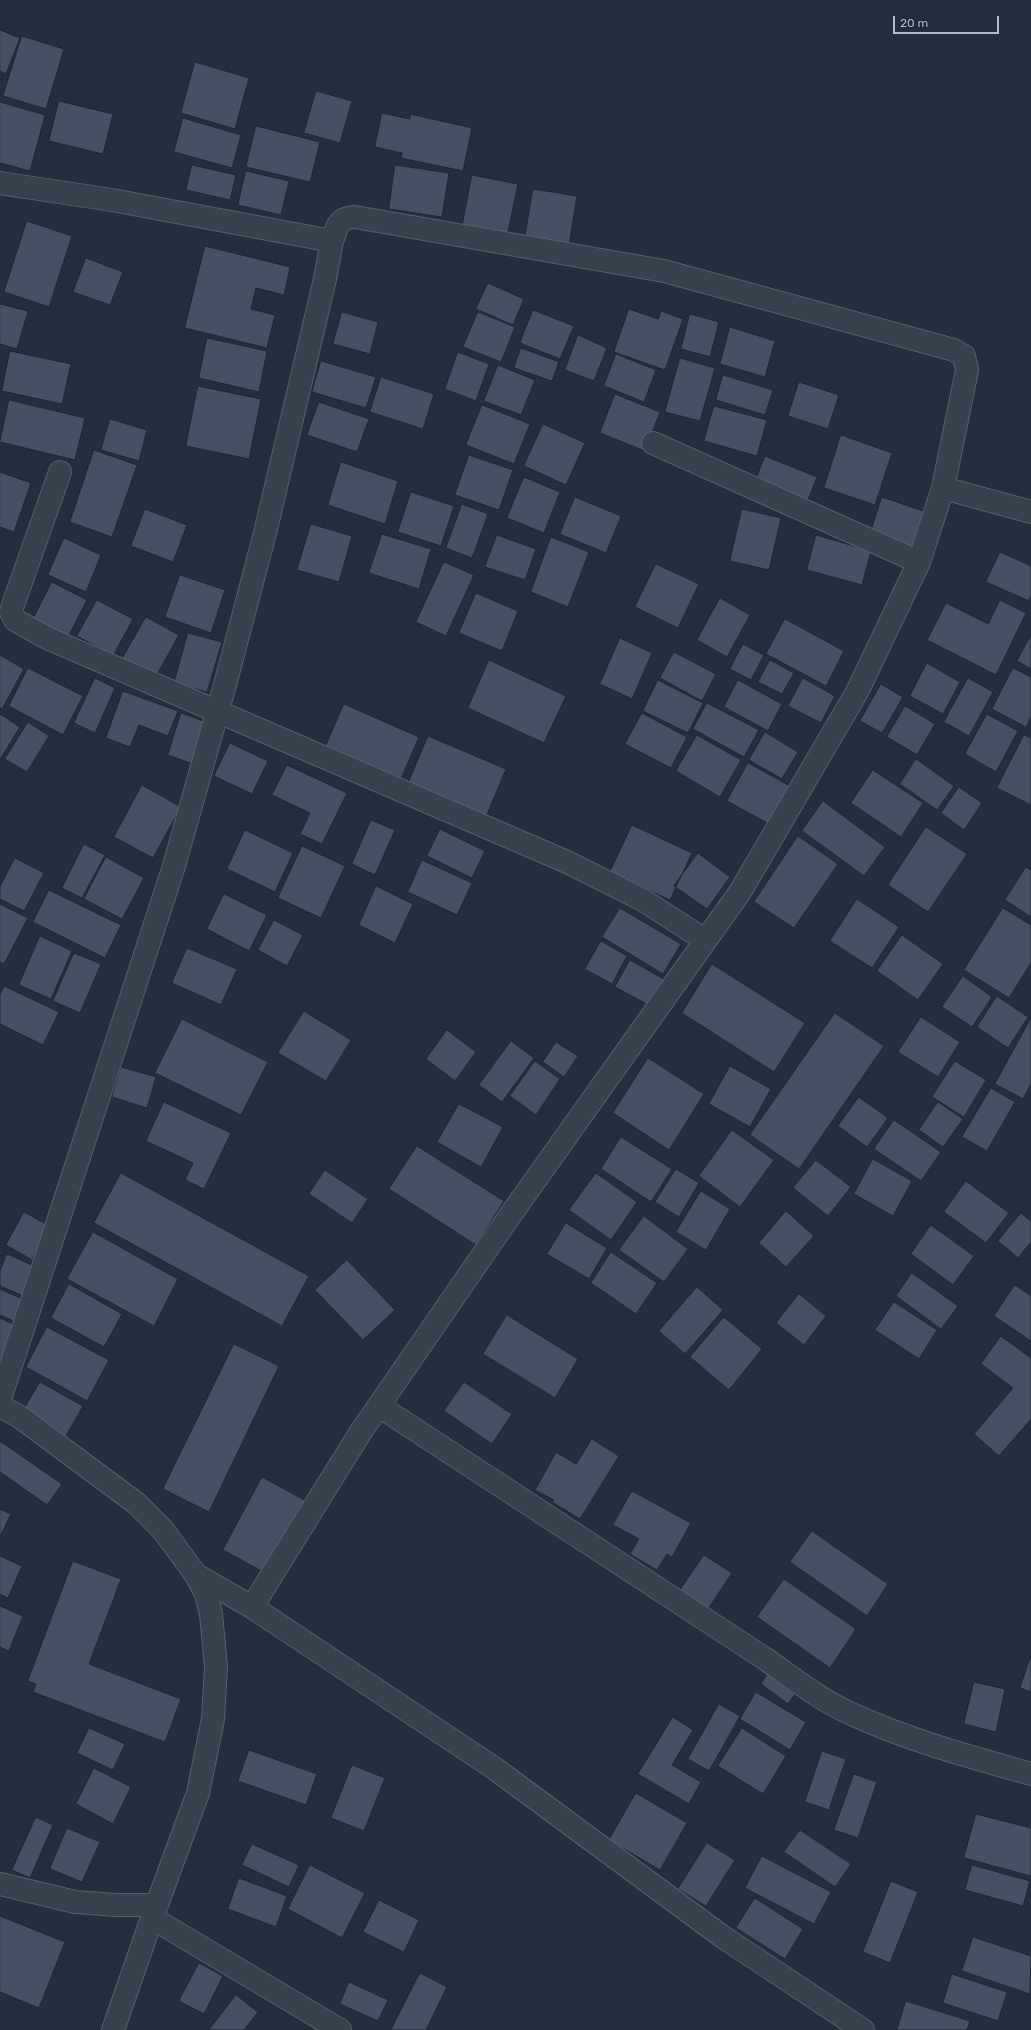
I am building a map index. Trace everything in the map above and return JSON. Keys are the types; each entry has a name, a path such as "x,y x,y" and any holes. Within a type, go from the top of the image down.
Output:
{"street":[{"path":"0,183 112,200 332,241"},
{"path":"0,1399 174,866 267,526 325,279 332,241 340,222 345,218 367,218 664,271 954,350 964,356 967,370 943,488 919,562 858,692 740,892 514,1211 360,1433 252,1607"},
{"path":"653,443 919,562"},
{"path":"60,472 13,604 11,612 14,620 47,638 567,862 643,900 705,940"},
{"path":"943,488 1031,512"},
{"path":"0,1406 20,1417 136,1503 162,1530 196,1575 206,1594 211,1614 216,1667 213,1719 198,1792 113,2030"},
{"path":"379,1406 764,1658 813,1693 854,1715 950,1752 1031,1774"},
{"path":"196,1575 252,1607 494,1768 723,1937 863,2030"},
{"path":"0,1884 75,1902 117,1905 154,1912 340,2030"}],"building":[{"path":"0,30 20,38 6,74 0,71"},
{"path":"22,36 64,49 46,109 3,96"},
{"path":"195,62 249,78 235,129 181,113"},
{"path":"316,91 352,101 340,143 304,133"},
{"path":"59,101 113,114 103,154 49,141"},
{"path":"0,102 45,115 30,171 0,163"},
{"path":"382,113 410,119 410,114 472,128 463,171 401,158 402,153 375,147"},
{"path":"183,118 241,135 232,168 174,152"},
{"path":"256,126 320,142 310,182 246,167"},
{"path":"192,165 236,175 230,200 186,190"},
{"path":"395,165 449,173 442,217 389,209"},
{"path":"246,171 289,181 281,215 238,205"},
{"path":"472,175 518,184 507,237 462,228"},
{"path":"533,189 577,196 569,245 525,237"},
{"path":"27,221 72,236 49,307 4,292"},
{"path":"205,246 290,267 284,295 256,288 251,309 275,315 267,348 185,328"},
{"path":"86,258 123,272 110,305 73,292"},
{"path":"488,283 524,299 513,325 476,309"},
{"path":"0,304 28,311 17,349 0,344"},
{"path":"629,309 658,319 661,311 683,319 665,370 614,352"},
{"path":"533,310 574,326 560,359 520,343"},
{"path":"342,312 378,322 370,354 333,344"},
{"path":"478,312 515,327 501,362 463,347"},
{"path":"690,314 719,322 710,357 681,349"},
{"path":"730,327 775,341 765,377 720,364"},
{"path":"578,335 607,348 594,381 565,370"},
{"path":"207,338 267,351 259,392 199,378"},
{"path":"521,348 559,362 552,381 514,368"},
{"path":"10,351 71,364 62,404 2,391"},
{"path":"458,352 489,364 476,401 445,389"},
{"path":"616,354 656,370 644,402 604,386"},
{"path":"680,358 715,368 700,421 665,412"},
{"path":"321,361 376,377 366,408 312,392"},
{"path":"498,365 535,380 521,415 484,401"},
{"path":"723,375 773,390 765,415 716,400"},
{"path":"381,377 434,394 423,429 370,412"},
{"path":"799,382 839,395 828,429 788,416"},
{"path":"198,386 261,399 249,459 186,446"},
{"path":"615,394 660,412 645,451 600,433"},
{"path":"9,400 85,418 75,460 0,442"},
{"path":"319,402 369,419 357,452 307,435"},
{"path":"482,405 530,424 514,464 466,445"},
{"path":"714,406 767,420 757,456 704,441"},
{"path":"110,419 147,430 139,461 101,450"},
{"path":"543,424 585,443 566,485 524,466"},
{"path":"841,435 892,453 875,505 824,488"},
{"path":"94,450 137,465 112,537 70,522"},
{"path":"469,455 513,470 499,510 455,495"},
{"path":"765,456 817,477 806,505 754,485"},
{"path":"341,462 398,481 385,524 328,505"},
{"path":"0,472 31,483 14,532 0,527"},
{"path":"524,477 560,492 544,533 507,518"},
{"path":"411,492 454,506 441,546 398,532"},
{"path":"575,497 621,516 606,553 560,534"},
{"path":"882,497 929,513 916,553 869,537"},
{"path":"462,504 488,514 472,558 446,548"},
{"path":"145,509 187,525 173,562 131,546"},
{"path":"742,509 781,518 769,570 730,561"},
{"path":"311,524 352,536 339,582 297,570"},
{"path":"382,534 431,549 419,589 369,573"},
{"path":"497,535 536,549 525,580 485,567"},
{"path":"816,535 871,551 862,585 807,570"},
{"path":"551,537 589,552 568,607 531,592"},
{"path":"64,538 101,555 86,592 48,575"},
{"path":"1000,552 1031,566 1031,596 1029,601 986,582"},
{"path":"444,562 474,575 446,636 416,622"},
{"path":"656,564 699,584 678,628 635,607"},
{"path":"180,575 225,590 211,633 165,617"},
{"path":"52,582 87,600 68,637 33,619"},
{"path":"476,593 518,611 502,651 459,633"},
{"path":"720,598 750,615 727,657 697,640"},
{"path":"97,600 133,619 113,656 77,636"},
{"path":"1000,600 1026,613 996,675 927,640 946,603 988,624"},
{"path":"146,617 179,635 155,678 122,659"},
{"path":"785,619 844,651 826,686 766,654"},
{"path":"188,633 222,642 207,692 174,683"},
{"path":"1031,635 1031,669 1017,661"},
{"path":"620,638 652,653 632,699 600,684"},
{"path":"743,644 764,655 751,680 730,669"},
{"path":"674,652 716,674 702,701 660,678"},
{"path":"0,655 24,669 2,709 0,708"},
{"path":"489,660 566,696 544,743 468,708"},
{"path":"770,660 794,673 782,694 758,682"},
{"path":"927,663 960,682 943,714 910,696"},
{"path":"28,668 83,696 63,735 9,706"},
{"path":"1013,668 1031,677 1031,717 1026,727 992,709"},
{"path":"95,678 115,688 95,733 74,723"},
{"path":"803,678 835,696 821,723 788,706"},
{"path":"968,678 993,692 969,736 944,722"},
{"path":"658,680 703,703 688,733 643,711"},
{"path":"738,680 782,704 768,731 724,707"},
{"path":"881,684 903,697 882,733 860,721"},
{"path":"123,691 178,711 168,736 139,725 130,747 106,738"},
{"path":"707,703 759,730 744,757 693,729"},
{"path":"344,704 419,737 400,781 325,748"},
{"path":"905,706 935,724 917,755 887,737"},
{"path":"181,713 206,722 193,764 168,755"},
{"path":"642,713 687,737 671,768 625,744"},
{"path":"0,714 20,727 1,758 0,757"},
{"path":"987,714 1018,731 996,772 965,754"},
{"path":"28,722 49,736 27,772 5,759"},
{"path":"765,732 798,752 782,779 749,760"},
{"path":"697,735 741,760 720,797 676,771"},
{"path":"1024,735 1031,738 1031,805 997,788"},
{"path":"428,736 506,769 486,817 408,784"},
{"path":"230,743 268,761 252,794 214,776"},
{"path":"916,759 954,786 937,810 900,784"},
{"path":"748,763 790,786 769,824 727,801"},
{"path":"287,765 347,793 322,844 300,834 310,813 272,795"},
{"path":"873,770 923,803 901,837 851,803"},
{"path":"142,785 181,807 153,858 114,837"},
{"path":"959,787 982,803 964,830 941,813"},
{"path":"823,801 885,847 864,876 802,831"},
{"path":"371,820 395,830 375,875 352,864"},
{"path":"632,825 692,853 670,900 610,872"},
{"path":"926,827 967,854 928,912 888,885"},
{"path":"440,829 485,851 472,878 427,856"},
{"path":"245,830 293,853 275,892 227,869"},
{"path":"798,836 838,864 794,928 754,902"},
{"path":"84,844 105,855 82,898 62,888"},
{"path":"302,846 345,866 321,918 278,898"},
{"path":"698,853 730,877 707,909 674,886"},
{"path":"106,857 144,878 122,919 84,899"},
{"path":"15,858 44,873 24,911 0,899 0,887"},
{"path":"422,860 472,883 457,915 408,892"},
{"path":"1026,867 1031,870 1031,917 1005,900"},
{"path":"376,886 413,904 395,943 359,925"},
{"path":"49,890 121,925 105,958 33,922"},
{"path":"224,894 267,915 249,951 207,929"},
{"path":"857,899 899,927 872,968 830,941"},
{"path":"0,904 28,918 4,964 0,962"},
{"path":"620,908 681,944 663,974 602,937"},
{"path":"1003,908 1031,925 1031,963 1009,998 964,970"},
{"path":"274,920 303,935 287,966 258,950"},
{"path":"902,935 943,964 918,1000 877,971"},
{"path":"40,936 72,951 51,999 19,985"},
{"path":"601,941 627,956 612,984 585,969"},
{"path":"187,948 237,969 221,1005 172,983"},
{"path":"74,953 101,964 80,1013 53,1001"},
{"path":"630,960 667,981 652,1007 615,987"},
{"path":"712,964 805,1023 774,1072 682,1013"},
{"path":"963,976 992,997 972,1027 942,1007"},
{"path":"4,986 59,1012 43,1045 0,1024 0,995"},
{"path":"997,996 1028,1017 1008,1048 977,1027"},
{"path":"304,1011 351,1040 326,1081 278,1053"},
{"path":"835,1013 884,1046 799,1169 750,1135"},
{"path":"921,1017 960,1042 938,1077 898,1052"},
{"path":"1031,1018 1031,1084 1023,1099 995,1084"},
{"path":"182,1019 268,1062 241,1115 155,1073"},
{"path":"447,1030 476,1052 455,1081 426,1059"},
{"path":"511,1041 534,1058 502,1102 479,1085"},
{"path":"556,1042 578,1056 564,1077 543,1062"},
{"path":"648,1058 704,1094 669,1150 613,1113"},
{"path":"535,1061 560,1079 536,1115 510,1096"},
{"path":"955,1061 986,1080 964,1117 932,1097"},
{"path":"730,1066 771,1089 750,1127 709,1104"},
{"path":"121,1067 156,1077 147,1108 112,1097"},
{"path":"991,1088 1015,1102 987,1151 962,1137"},
{"path":"859,1097 888,1118 867,1147 838,1126"},
{"path":"164,1102 231,1133 204,1189 185,1180 193,1163 146,1141"},
{"path":"938,1102 963,1119 943,1147 919,1130"},
{"path":"459,1104 503,1127 481,1167 437,1142"},
{"path":"894,1120 941,1152 921,1181 874,1149"},
{"path":"732,1130 774,1160 740,1207 699,1176"},
{"path":"621,1137 672,1169 651,1202 601,1169"},
{"path":"417,1146 504,1201 476,1245 389,1189"},
{"path":"873,1159 912,1181 893,1216 854,1194"},
{"path":"816,1160 851,1187 828,1216 793,1188"},
{"path":"676,1169 699,1183 679,1217 655,1202"},
{"path":"325,1170 368,1199 352,1223 309,1194"},
{"path":"121,1173 309,1276 282,1326 94,1223"},
{"path":"596,1173 637,1202 611,1240 569,1210"},
{"path":"966,1181 1009,1213 986,1243 944,1212"},
{"path":"701,1191 730,1209 706,1250 676,1232"},
{"path":"786,1211 814,1236 786,1267 759,1243"},
{"path":"24,1212 50,1226 32,1260 6,1245"},
{"path":"1021,1213 1031,1221 1031,1242 1018,1258 998,1241"},
{"path":"644,1216 688,1249 664,1282 619,1250"},
{"path":"566,1223 607,1248 589,1279 547,1254"},
{"path":"931,1225 974,1256 953,1285 911,1254"},
{"path":"93,1232 178,1279 154,1326 67,1279"},
{"path":"611,1252 657,1283 636,1314 591,1283"},
{"path":"7,1254 39,1268 26,1297 0,1286 0,1271"},
{"path":"347,1260 395,1310 363,1340 315,1290"},
{"path":"912,1273 958,1306 941,1329 896,1296"},
{"path":"69,1284 122,1314 104,1347 51,1318"},
{"path":"1015,1285 1031,1296 1031,1341 994,1316"},
{"path":"697,1287 723,1310 685,1354 659,1331"},
{"path":"0,1289 25,1300 16,1322 0,1315"},
{"path":"799,1294 826,1316 804,1345 776,1323"},
{"path":"894,1302 937,1330 919,1359 875,1330"},
{"path":"507,1315 578,1359 555,1398 483,1354"},
{"path":"724,1317 762,1349 729,1390 690,1357"},
{"path":"0,1318 17,1326 1,1362 0,1362"},
{"path":"47,1327 109,1360 87,1401 26,1367"},
{"path":"1001,1336 1031,1358 1031,1419 999,1456 974,1434 1013,1388 981,1364"},
{"path":"234,1344 279,1366 209,1512 163,1489"},
{"path":"40,1382 83,1406 63,1441 20,1416"},
{"path":"464,1382 512,1414 492,1444 444,1411"},
{"path":"592,1439 619,1456 580,1519 552,1502 554,1500 535,1490 556,1452 576,1464"},
{"path":"0,1441 62,1484 47,1505 0,1472"},
{"path":"262,1477 306,1501 267,1574 223,1550"},
{"path":"632,1491 691,1523 672,1557 667,1554 657,1570 630,1554 639,1539 613,1525"},
{"path":"0,1509 11,1514 0,1537"},
{"path":"812,1531 888,1584 867,1616 790,1562"},
{"path":"704,1555 732,1573 704,1615 676,1596"},
{"path":"0,1556 22,1566 8,1598 0,1594"},
{"path":"73,1561 121,1579 89,1664 181,1699 165,1742 33,1692 36,1684 28,1681"},
{"path":"784,1579 856,1629 830,1668 757,1617"},
{"path":"0,1606 23,1616 9,1651 0,1647"},
{"path":"1031,1655 1031,1692 1020,1688"},
{"path":"772,1668 800,1687 788,1704 761,1684"},
{"path":"974,1682 1005,1689 996,1732 964,1724"},
{"path":"756,1692 806,1722 790,1750 740,1719"},
{"path":"719,1704 740,1716 709,1771 688,1759"},
{"path":"673,1717 693,1730 672,1765 701,1782 689,1804 638,1774"},
{"path":"89,1728 125,1744 113,1770 77,1753"},
{"path":"742,1728 786,1756 763,1794 718,1766"},
{"path":"249,1750 317,1774 306,1805 238,1781"},
{"path":"822,1751 846,1759 829,1810 805,1802"},
{"path":"352,1765 385,1778 364,1831 331,1818"},
{"path":"94,1768 131,1787 113,1824 76,1804"},
{"path":"854,1774 877,1782 858,1838 834,1830"},
{"path":"636,1793 687,1823 660,1870 609,1840"},
{"path":"976,1814 1031,1828 1031,1876 964,1858"},
{"path":"36,1817 53,1825 30,1878 12,1870"},
{"path":"67,1828 100,1842 82,1882 50,1869"},
{"path":"800,1830 851,1864 835,1887 784,1852"},
{"path":"707,1843 735,1860 706,1906 678,1889"},
{"path":"252,1844 299,1865 289,1887 242,1865"},
{"path":"762,1856 831,1892 814,1924 745,1888"},
{"path":"310,1865 365,1893 342,1938 288,1909"},
{"path":"972,1865 1030,1881 1023,1906 965,1890"},
{"path":"239,1878 287,1896 276,1927 228,1909"},
{"path":"891,1881 918,1892 890,1963 863,1952"},
{"path":"755,1898 803,1929 785,1959 736,1928"},
{"path":"379,1900 419,1920 404,1952 363,1932"},
{"path":"0,1916 65,1942 39,2008 0,1992"},
{"path":"973,1937 1031,1956 1030,1994 962,1971"},
{"path":"199,1963 223,1976 204,2014 179,2001"},
{"path":"420,1973 447,1987 426,2030 391,2030"},
{"path":"952,1974 1007,1992 998,2021 943,2003"},
{"path":"349,1982 388,2000 378,2021 340,2004"},
{"path":"236,1995 258,2012 244,2030 209,2030"},
{"path":"906,2001 970,2021 967,2030 897,2030"}]}
